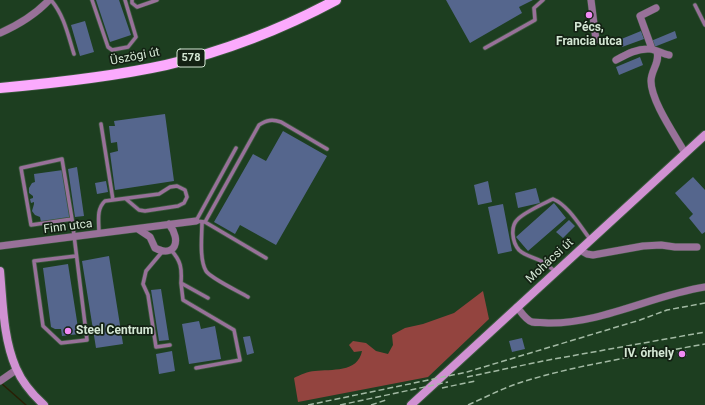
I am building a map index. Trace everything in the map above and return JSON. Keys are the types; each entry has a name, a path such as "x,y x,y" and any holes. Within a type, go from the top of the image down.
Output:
{"main road":[{"name":"Üszögi út","path":"0,88 111,75 184,60 220,50 273,31 336,0"},
{"name":"Mohácsi út","path":"411,405 705,135"},
{"path":"0,271 7,341 16,370 31,391 44,405"}],"street":[{"path":"0,33 17,25 41,4 50,0"},
{"path":"591,0 596,40"},
{"path":"656,8 640,16 658,59 652,73 651,82 655,98 686,153"},
{"path":"616,60 630,52 642,49 670,55"},
{"name":"Finn utca","path":"0,246 201,221"},
{"path":"138,229 150,236 155,248 162,252 171,250 177,240 176,234 169,224"},
{"path":"580,250 587,254 593,255 643,246 660,245 697,247"},
{"path":"517,307 526,318 532,322 559,323 580,321 705,286"},
{"path":"1,380 16,370"}],"lane":[{"path":"50,0 58,8 74,54"},
{"path":"92,0 108,47 112,50 128,47 136,37 125,0"},
{"path":"132,0 132,3 137,7 157,0"},
{"path":"485,48 535,20 534,8 542,0"},
{"path":"695,5 705,25"},
{"path":"201,221 260,126 264,122 274,120 281,122 327,149"},
{"path":"101,124 113,200"},
{"path":"236,148 201,221 202,250 204,265 207,272 248,297"},
{"path":"72,219 31,225 21,168 62,159 72,219 88,340 61,343 43,326 34,261 76,256"},
{"path":"99,234 99,213 101,204 105,201 159,194 170,187 178,186 185,190 187,196 184,203 178,206 144,211 139,210 126,199"},
{"path":"556,272 541,261 526,255 519,250 512,235 517,219 552,199 557,201 569,212 591,240"},
{"path":"201,221 266,258"},
{"path":"171,250 179,259 182,272 181,283 183,300 234,330 240,360 196,368"},
{"path":"162,252 146,271 143,284 148,295 156,347 170,345"},
{"path":"181,283 208,298"}],"shaded area":[{"path":"483,291 489,319 428,377 298,402 294,378 304,373 336,370 355,363 362,351 354,352 349,345 353,341 366,343 376,351 388,354 393,345 392,335 405,328 423,324 454,313"}],"building":[{"path":"96,0 119,0 131,35 110,42"},
{"path":"446,0 533,0 519,7 522,13 470,43"},
{"path":"85,21 94,52 80,56 71,25"},
{"path":"641,31 644,39 622,47 619,40"},
{"path":"675,31 677,38 654,47 651,41"},
{"path":"640,57 643,65 619,75 616,67"},
{"path":"165,114 174,181 115,190 110,153 118,151 117,142 111,143 109,126 115,126 114,121"},
{"path":"283,131 327,156 276,245 240,225 235,234 214,222 253,154 266,161"},
{"path":"77,167 84,216 75,217 68,169"},
{"path":"63,170 70,218 41,222 40,217 35,215 32,211 34,202 31,203 30,199 33,198 33,196 29,193 29,188 32,183 35,182 34,174"},
{"path":"693,177 705,190 705,232 702,234 689,218 693,214 675,193"},
{"path":"106,181 108,192 97,194 95,183"},
{"path":"488,181 492,202 478,205 474,185"},
{"path":"536,188 540,203 518,208 515,193"},
{"path":"554,203 566,218 528,251 516,237"},
{"path":"503,204 512,251 498,254 488,207"},
{"path":"569,220 575,226 563,238 556,232"},
{"path":"109,256 123,344 96,348 82,261"},
{"path":"68,264 79,334 62,336 61,329 51,327 43,268"},
{"path":"161,289 169,340 159,341 151,290"},
{"path":"199,321 201,329 215,326 221,359 189,364 182,324"},
{"path":"250,336 254,353 247,355 243,337"},
{"path":"522,338 525,349 512,352 509,341"},
{"name":"IV. őrhely","path":"686,350 687,356 678,357 677,352"},
{"path":"172,351 175,371 159,374 156,354"}],"waterway":[{"path":"1,383 26,405"}],"railway":[{"path":"308,405 467,372 640,320 667,310 705,303"},
{"path":"467,377 543,361 705,332"},
{"path":"468,405 522,382 567,370 613,360 705,344"},
{"path":"442,388 475,381"},
{"path":"340,405 448,382"},
{"path":"371,405 386,400"}],"place":[{"name":"Pécs, Francia utca","path":"589,15"},
{"name":"Steel Centrum","path":"68,331"},
{"name":"IV. őrhely","path":"682,354"}]}
